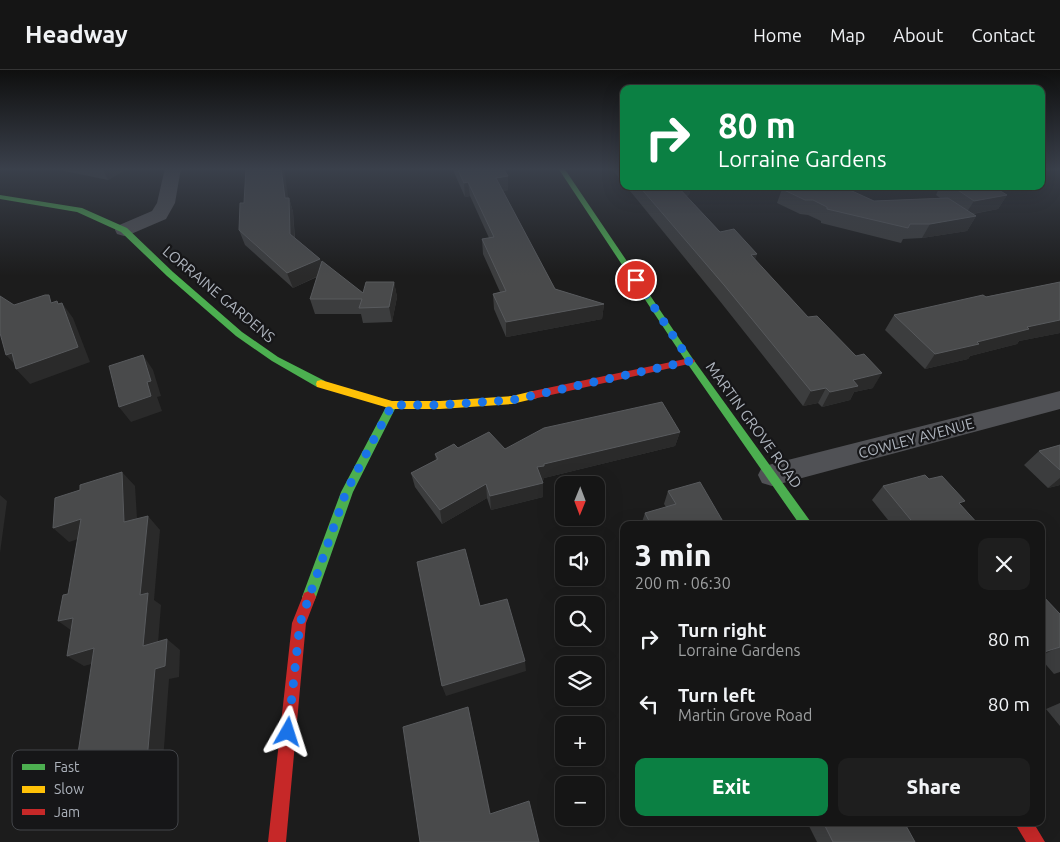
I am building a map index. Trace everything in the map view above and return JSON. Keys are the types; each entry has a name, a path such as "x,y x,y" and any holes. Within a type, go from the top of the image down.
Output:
{"street":[{"name":"LORRAINE GARDENS","path":"43,204 79,210 124,230 170,274 239,334 275,359 319,383 392,405 440,405 512,400 690,361"},
{"path":"124,230 159,215 165,204"},
{"name":"MARTIN GROVE ROAD","path":"585,204 690,361 804,521"},
{"name":"COWLEY AVENUE","path":"772,475 1060,400"},
{"path":"277,842 300,623 346,492 392,405"},
{"path":"1025,826 1036,842"}],"building":[{"path":"240,204 289,204 290,234 320,259 287,273 239,230"},
{"path":"478,204 510,204 555,289 604,304 506,322 493,294 506,291 482,239 494,237"},
{"path":"654,204 694,204 720,232 734,229 757,254 751,255 808,317 817,316 856,356 864,354 882,373 853,380 858,386 830,392 826,388 811,391"},
{"path":"821,204 957,204 976,216 930,224 910,224 908,228 827,209 827,207"},
{"path":"322,261 363,293 366,282 394,282 389,307 359,308 362,299 310,299"},
{"path":"1060,282 1060,320 1027,327 1029,329 977,342 979,344 935,354 894,315 983,295 986,297"},
{"path":"49,295 51,303 57,301 58,304 62,303 78,347 16,369 12,353 6,355 0,333 0,296 14,305"},
{"path":"143,355 151,381 147,382 151,396 119,407 109,366"},
{"path":"662,402 680,432 544,464 544,466 537,467 543,483 490,496 486,484 440,510 411,473 438,459 435,454 454,444 458,448 489,432 505,449 544,428"},
{"path":"1060,445 1060,470 1039,451"},
{"path":"122,472 124,522 148,516 140,595 148,593 143,646 167,639 165,666 155,669 148,750 79,750 94,648 67,656 73,618 58,621 63,595 68,594 81,519 53,528 55,498 80,490 80,485"},
{"path":"925,475 929,479 942,476 965,501 959,503 975,521 912,521 883,486"},
{"path":"700,482 723,521 649,521 645,513 676,504 668,491"},
{"path":"465,549 480,606 507,599 525,661 442,686 417,562"},
{"path":"1045,598 1060,614 1060,647 1045,652"},
{"path":"468,707 490,814 529,801 539,842 420,842 403,727"},
{"path":"825,826 906,826 915,842 833,842"}],"traffic: fast":[{"path":"43,204 79,210 124,230 170,274 239,334 275,359 321,384"},
{"path":"585,204 690,361 804,521"},
{"path":"309,597 347,492 392,405"}],"traffic: slow":[{"path":"321,384 392,405 440,405 512,400 533,395"}],"traffic: jam":[{"path":"533,395 690,361"},
{"path":"277,842 299,623 309,597"},
{"path":"1025,826 1036,842"}],"route":[{"path":"288,732 300,623 346,492 392,405 440,405 512,400 690,361 636,280"}]}
